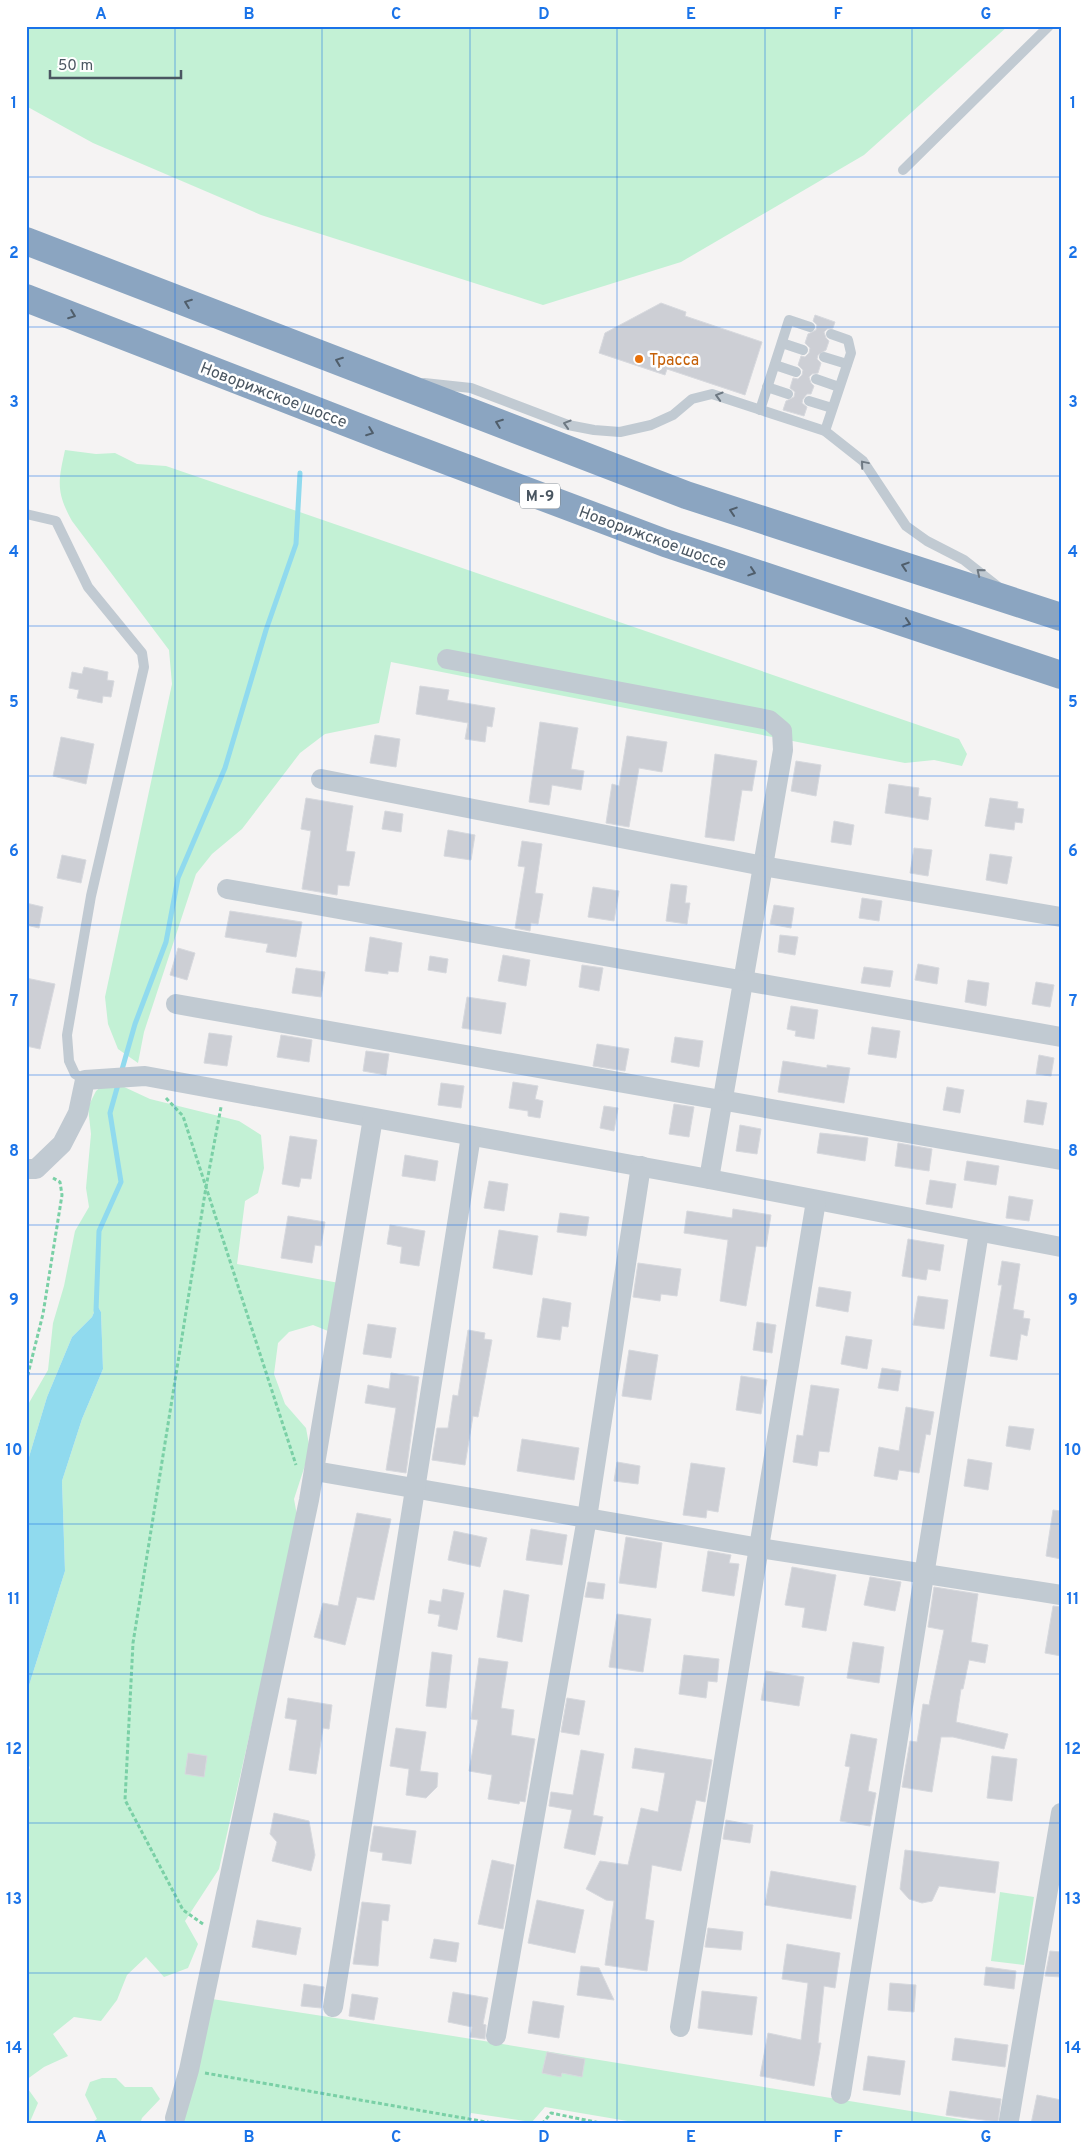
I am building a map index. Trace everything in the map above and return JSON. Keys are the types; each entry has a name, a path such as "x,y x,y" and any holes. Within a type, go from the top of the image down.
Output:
{"highway":[{"path":"26,241 686,495 1061,616"},
{"name":"Новорижское шоссе","path":"26,298 389,440 665,543 1061,674"}],"street":[{"path":"447,659 770,720 782,731 783,750 709,1179"},
{"path":"321,779 763,866 1061,917"},
{"path":"226,889 1061,1037"},
{"path":"176,1004 1061,1160"},
{"path":"31,1169 62,1144 78,1113 85,1080 139,1076 641,1166 1061,1247"},
{"path":"176,2121 189,2070 217,1935 373,1118"},
{"path":"333,2007 472,1136"},
{"path":"496,2036 587,1518 641,1166"},
{"path":"680,2027 816,1201"},
{"path":"841,2094 979,1232"},
{"path":"306,1470 760,1548 1061,1595"},
{"path":"1009,2120 1061,1813"}],"lane":[{"path":"903,170 1049,26"},
{"path":"760,410 790,320 810,327"},
{"path":"824,431 851,352 848,340 831,334"},
{"path":"782,343 803,350"},
{"path":"824,357 846,364"},
{"path":"774,365 796,372"},
{"path":"385,379 471,388 568,425 620,432 651,425 673,415 692,399 712,394 824,431 863,461 906,526 927,541 964,560 1018,602"},
{"path":"816,379 839,386"},
{"path":"767,387 788,394"},
{"path":"809,401 832,408"},
{"path":"26,514 56,521 88,587 142,653 144,667 91,896 67,1035 69,1061 75,1074 85,1080"}],"path":[{"path":"139,1076 183,1116 206,1187 306,1470"},
{"path":"217,1935 183,1910 125,1800 133,1643 206,1187 224,1090"},
{"path":"26,1382 43,1314 62,1195 60,1182 31,1169"},
{"path":"189,2070 498,2124"},
{"path":"542,2124 551,2113 605,2124"}],"green space":[{"path":"26,26 1008,26 864,155 681,262 543,305 261,215 93,143 26,106"},
{"path":"65,450 96,454 115,453 137,464 166,466 959,739 967,754 962,766 934,760 905,763 391,662 379,723 325,734 300,753 242,829 212,854 196,874 144,1032 138,1063 118,1049 108,1024 105,997 172,684 169,650 72,521 63,502 60,487"},
{"path":"102,1086 122,1086 150,1099 239,1121 261,1135 264,1168 258,1193 245,1201 237,1264 339,1283 333,1333 313,1325 289,1332 278,1343 274,1374 285,1404 306,1428 310,1450 294,1499 298,1521 219,1869 185,1921 198,1944 188,1968 164,1977 146,1957 127,1975 117,2000 101,2021 74,2017 53,2034 68,2056 44,2067 26,2080 26,1774 30,1768 26,1758 26,1695 65,1571 62,1481 82,1419 103,1369 101,1312 97,1305 92,1317 72,1337 47,1397 26,1467 26,1408 48,1370 53,1323 64,1286 75,1231 89,1207 86,1188 91,1134 88,1107 96,1091"},
{"path":"1000,1892 1034,1897 1024,1965 991,1961"},
{"path":"212,1999 453,2036 990,2124 645,2124 545,2107 532,2122 471,2113 467,2124 186,2124 180,2118"},
{"path":"102,2078 116,2078 125,2087 152,2087 160,2099 142,2118 140,2124 90,2124 97,2119 85,2095 90,2082"},
{"path":"26,2086 38,2103 29,2124 26,2124"}],"water":[{"path":"97,1305 101,1312 103,1369 82,1419 62,1481 65,1571 26,1695 26,1467 47,1397 72,1337 92,1317"}],"building":[{"path":"661,303 686,312 685,316 762,342 745,395 667,369 665,375 599,353 605,333"},
{"path":"815,315 835,322 833,328 827,329 824,332 829,341 826,350 818,355 817,359 821,363 818,373 812,374 809,377 814,386 811,394 807,394 803,399 802,403 807,407 804,416 783,410 786,401 794,397 795,392 790,388 793,378 798,379 802,375 803,370 798,365 801,356 805,357 809,353 810,348 805,343 808,334 816,330 817,325 813,321"},
{"path":"84,667 108,672 107,680 114,681 111,697 103,696 102,703 77,698 79,690 69,688 72,672 82,674"},
{"path":"420,686 449,690 447,700 495,708 492,727 487,726 485,742 465,739 468,723 416,714"},
{"path":"540,722 578,728 571,769 584,771 581,790 552,785 549,805 529,802"},
{"path":"375,735 400,739 396,767 370,763"},
{"path":"627,736 667,742 662,772 639,768 629,827 606,823 612,784 619,786"},
{"path":"61,737 94,744 86,784 53,776"},
{"path":"715,754 757,761 752,791 742,790 734,841 705,837"},
{"path":"796,761 821,765 816,796 791,791"},
{"path":"889,784 919,788 918,796 931,798 928,820 885,813"},
{"path":"306,798 353,806 346,851 355,852 349,886 338,885 337,895 302,889 311,831 301,829"},
{"path":"990,798 1018,802 1017,808 1024,809 1022,823 1015,822 1014,830 985,826"},
{"path":"385,811 403,814 401,832 382,829"},
{"path":"834,821 854,825 851,845 831,842"},
{"path":"448,830 475,835 471,860 444,856"},
{"path":"522,841 542,844 535,893 543,894 538,924 531,923 530,931 515,928 525,867 518,866"},
{"path":"914,848 932,850 928,876 910,873"},
{"path":"990,854 1012,857 1007,884 986,880"},
{"path":"62,855 86,860 81,883 57,878"},
{"path":"671,884 687,886 685,903 690,903 687,924 666,921"},
{"path":"593,887 619,891 614,921 588,917"},
{"path":"862,898 882,901 879,921 859,918"},
{"path":"26,903 43,907 39,928 26,925"},
{"path":"774,905 794,908 791,928 770,924"},
{"path":"230,911 302,922 296,957 266,952 268,944 225,937"},
{"path":"780,935 798,937 795,955 778,952"},
{"path":"370,937 402,943 398,972 388,971 388,974 365,971"},
{"path":"178,948 195,953 187,980 170,975"},
{"path":"503,955 530,960 526,986 498,981"},
{"path":"430,956 448,959 446,973 428,970"},
{"path":"918,964 939,968 937,984 915,980"},
{"path":"582,965 603,968 599,991 579,987"},
{"path":"864,967 893,971 890,987 861,983"},
{"path":"296,968 325,972 321,997 292,993"},
{"path":"26,978 55,984 40,1049 26,1046"},
{"path":"968,980 989,983 986,1006 965,1002"},
{"path":"1036,982 1054,985 1050,1007 1032,1004"},
{"path":"467,997 506,1003 501,1034 462,1028"},
{"path":"791,1006 818,1010 814,1039 795,1036 796,1031 787,1029"},
{"path":"872,1027 900,1031 896,1058 868,1054"},
{"path":"209,1033 232,1036 227,1066 204,1063"},
{"path":"281,1035 312,1040 309,1062 277,1057"},
{"path":"675,1037 703,1041 699,1067 671,1062"},
{"path":"597,1044 629,1049 625,1071 593,1066"},
{"path":"366,1051 389,1054 386,1075 363,1071"},
{"path":"1039,1055 1054,1058 1051,1076 1036,1074"},
{"path":"783,1061 827,1068 827,1065 850,1068 844,1103 778,1092"},
{"path":"513,1082 538,1086 535,1099 543,1101 540,1118 528,1116 528,1111 509,1108"},
{"path":"441,1083 464,1086 461,1108 438,1105"},
{"path":"947,1087 964,1090 960,1113 943,1110"},
{"path":"1027,1100 1047,1103 1043,1125 1024,1122"},
{"path":"674,1104 694,1107 689,1137 669,1134"},
{"path":"604,1106 618,1108 614,1131 600,1128"},
{"path":"740,1125 761,1129 757,1154 736,1151"},
{"path":"820,1133 868,1138 865,1161 817,1153"},
{"path":"290,1136 317,1140 311,1179 301,1178 299,1187 282,1184"},
{"path":"898,1143 932,1149 929,1171 895,1166"},
{"path":"405,1155 438,1161 435,1181 402,1176"},
{"path":"967,1161 999,1166 996,1185 964,1180"},
{"path":"930,1180 956,1184 952,1208 926,1204"},
{"path":"489,1181 508,1184 504,1211 484,1208"},
{"path":"1009,1196 1033,1200 1029,1221 1006,1218"},
{"path":"733,1209 771,1215 766,1247 756,1246 746,1306 720,1301 728,1240 684,1233 687,1211 732,1218"},
{"path":"560,1213 589,1217 586,1236 557,1232"},
{"path":"288,1216 325,1222 321,1246 315,1245 312,1263 281,1258"},
{"path":"390,1225 425,1231 419,1266 400,1263 402,1247 387,1244"},
{"path":"499,1230 538,1236 532,1275 493,1268"},
{"path":"908,1239 944,1245 940,1271 928,1269 926,1280 902,1276"},
{"path":"1002,1261 1020,1264 1013,1309 1024,1311 1023,1318 1030,1319 1027,1336 1021,1334 1017,1360 990,1356 1002,1285 998,1285"},
{"path":"638,1263 681,1269 677,1296 661,1294 660,1301 633,1297"},
{"path":"819,1287 851,1292 848,1312 816,1306"},
{"path":"918,1296 948,1300 944,1329 913,1325"},
{"path":"543,1298 571,1303 568,1327 562,1326 560,1340 537,1337"},
{"path":"757,1322 776,1325 772,1353 753,1350"},
{"path":"368,1324 396,1328 391,1358 363,1354"},
{"path":"468,1330 485,1333 484,1339 492,1340 478,1417 473,1416 465,1465 432,1460 437,1428 448,1428 453,1395 458,1396"},
{"path":"846,1336 872,1340 867,1369 841,1364"},
{"path":"629,1350 658,1355 651,1400 622,1396"},
{"path":"882,1368 901,1371 898,1391 878,1388"},
{"path":"391,1373 419,1377 406,1473 386,1470 396,1408 365,1403 368,1385 389,1389"},
{"path":"741,1376 767,1380 761,1414 736,1410"},
{"path":"811,1385 839,1389 829,1452 819,1451 817,1466 793,1462 797,1435 803,1436"},
{"path":"906,1407 934,1412 930,1435 926,1434 919,1473 899,1470 897,1480 874,1476 879,1447 899,1451"},
{"path":"1009,1426 1034,1429 1030,1450 1006,1446"},
{"path":"522,1439 579,1448 574,1480 517,1471"},
{"path":"968,1459 992,1463 988,1490 964,1486"},
{"path":"617,1462 640,1466 638,1484 614,1481"},
{"path":"691,1463 725,1468 718,1512 707,1510 706,1518 683,1515"},
{"path":"1053,1510 1061,1511 1061,1559 1046,1556"},
{"path":"357,1513 391,1519 374,1600 357,1597 345,1645 314,1637 323,1603 338,1606"},
{"path":"531,1529 567,1535 562,1565 526,1560"},
{"path":"454,1531 487,1538 480,1567 448,1560"},
{"path":"626,1537 662,1543 656,1588 619,1583"},
{"path":"708,1551 731,1555 729,1563 739,1564 734,1596 702,1591"},
{"path":"792,1567 836,1575 826,1631 802,1627 805,1608 785,1605"},
{"path":"870,1577 901,1582 895,1611 864,1605"},
{"path":"588,1582 605,1584 603,1599 585,1597"},
{"path":"934,1587 978,1594 971,1642 988,1645 985,1663 969,1660 963,1689 961,1689 956,1722 1008,1734 1004,1749 953,1737 941,1737 932,1792 902,1787 910,1741 917,1742 923,1704 929,1705 944,1630 928,1627"},
{"path":"443,1589 464,1593 457,1630 438,1626 440,1615 428,1613 430,1600 441,1602"},
{"path":"504,1590 529,1595 522,1642 497,1637"},
{"path":"1053,1606 1061,1607 1061,1656 1045,1653"},
{"path":"617,1614 651,1619 643,1672 609,1667"},
{"path":"853,1642 884,1647 879,1683 847,1678"},
{"path":"432,1652 452,1655 446,1708 426,1706"},
{"path":"684,1655 719,1659 717,1682 708,1681 706,1698 679,1694"},
{"path":"479,1658 508,1662 501,1708 514,1710 511,1735 535,1739 525,1802 520,1801 519,1804 488,1799 492,1775 469,1771 478,1720 471,1719"},
{"path":"766,1671 804,1677 799,1706 761,1700"},
{"path":"288,1698 332,1705 329,1729 323,1728 316,1774 289,1770 297,1720 285,1718"},
{"path":"567,1698 585,1701 579,1735 561,1732"},
{"path":"396,1728 426,1732 420,1771 438,1773 437,1787 426,1798 406,1795 409,1769 390,1766"},
{"path":"851,1734 877,1739 868,1791 876,1793 870,1826 840,1821 850,1767 845,1766"},
{"path":"635,1748 712,1760 705,1802 696,1800 681,1871 652,1865 645,1919 654,1921 647,1971 605,1965 614,1901 606,1900 586,1889 600,1861 628,1865 641,1808 658,1812 665,1773 632,1768"},
{"path":"581,1750 604,1754 593,1815 603,1817 595,1855 564,1848 572,1810 549,1806 551,1792 573,1795"},
{"path":"188,1753 207,1756 204,1777 185,1774"},
{"path":"992,1756 1017,1759 1012,1801 987,1798"},
{"path":"274,1813 309,1821 315,1855 311,1871 272,1861 277,1842 270,1834"},
{"path":"726,1820 753,1825 750,1843 723,1839"},
{"path":"374,1826 416,1831 411,1864 382,1860 383,1853 370,1851"},
{"path":"905,1850 999,1862 995,1893 939,1886 932,1901 922,1903 909,1899 900,1889"},
{"path":"492,1860 514,1865 503,1929 478,1924"},
{"path":"771,1871 856,1886 851,1919 765,1905"},
{"path":"537,1900 584,1910 575,1953 528,1943"},
{"path":"362,1902 390,1905 388,1921 382,1920 378,1966 353,1964"},
{"path":"257,1920 301,1928 296,1955 252,1947"},
{"path":"708,1928 743,1932 741,1950 705,1947"},
{"path":"434,1939 459,1943 456,1962 430,1958"},
{"path":"787,1944 840,1953 835,1988 824,1986 818,2043 821,2043 814,2086 760,2076 768,2033 801,2040 808,1983 782,1979"},
{"path":"1050,1951 1061,1952 1061,1977 1045,1976"},
{"path":"581,1966 599,1968 614,2000 577,1995"},
{"path":"986,1967 1016,1971 1014,1989 984,1985"},
{"path":"890,1983 916,1985 914,2012 888,2010"},
{"path":"304,1984 324,1987 321,2008 301,2006"},
{"path":"702,1991 757,1997 752,2035 698,2028"},
{"path":"453,1992 488,1998 483,2024 486,2025 485,2039 470,2037 472,2027 448,2022"},
{"path":"352,1994 378,1998 374,2020 349,2016"},
{"path":"533,2001 564,2006 559,2038 528,2033"},
{"path":"955,2038 1008,2045 1005,2067 952,2060"},
{"path":"547,2052 585,2059 582,2077 562,2073 561,2077 542,2073"},
{"path":"868,2056 905,2061 900,2095 863,2090"},
{"path":"950,2091 1001,2099 998,2122 946,2115"},
{"path":"1037,2095 1061,2100 1061,2124 1031,2124"}],"waterway":[{"path":"121,1073 135,1024 166,942 178,878 225,768 266,630 296,544 300,473"},
{"path":"96,1311 99,1231 121,1182 110,1113 119,1081"}],"place":[{"name":"Трасса","path":"639,359"}]}
